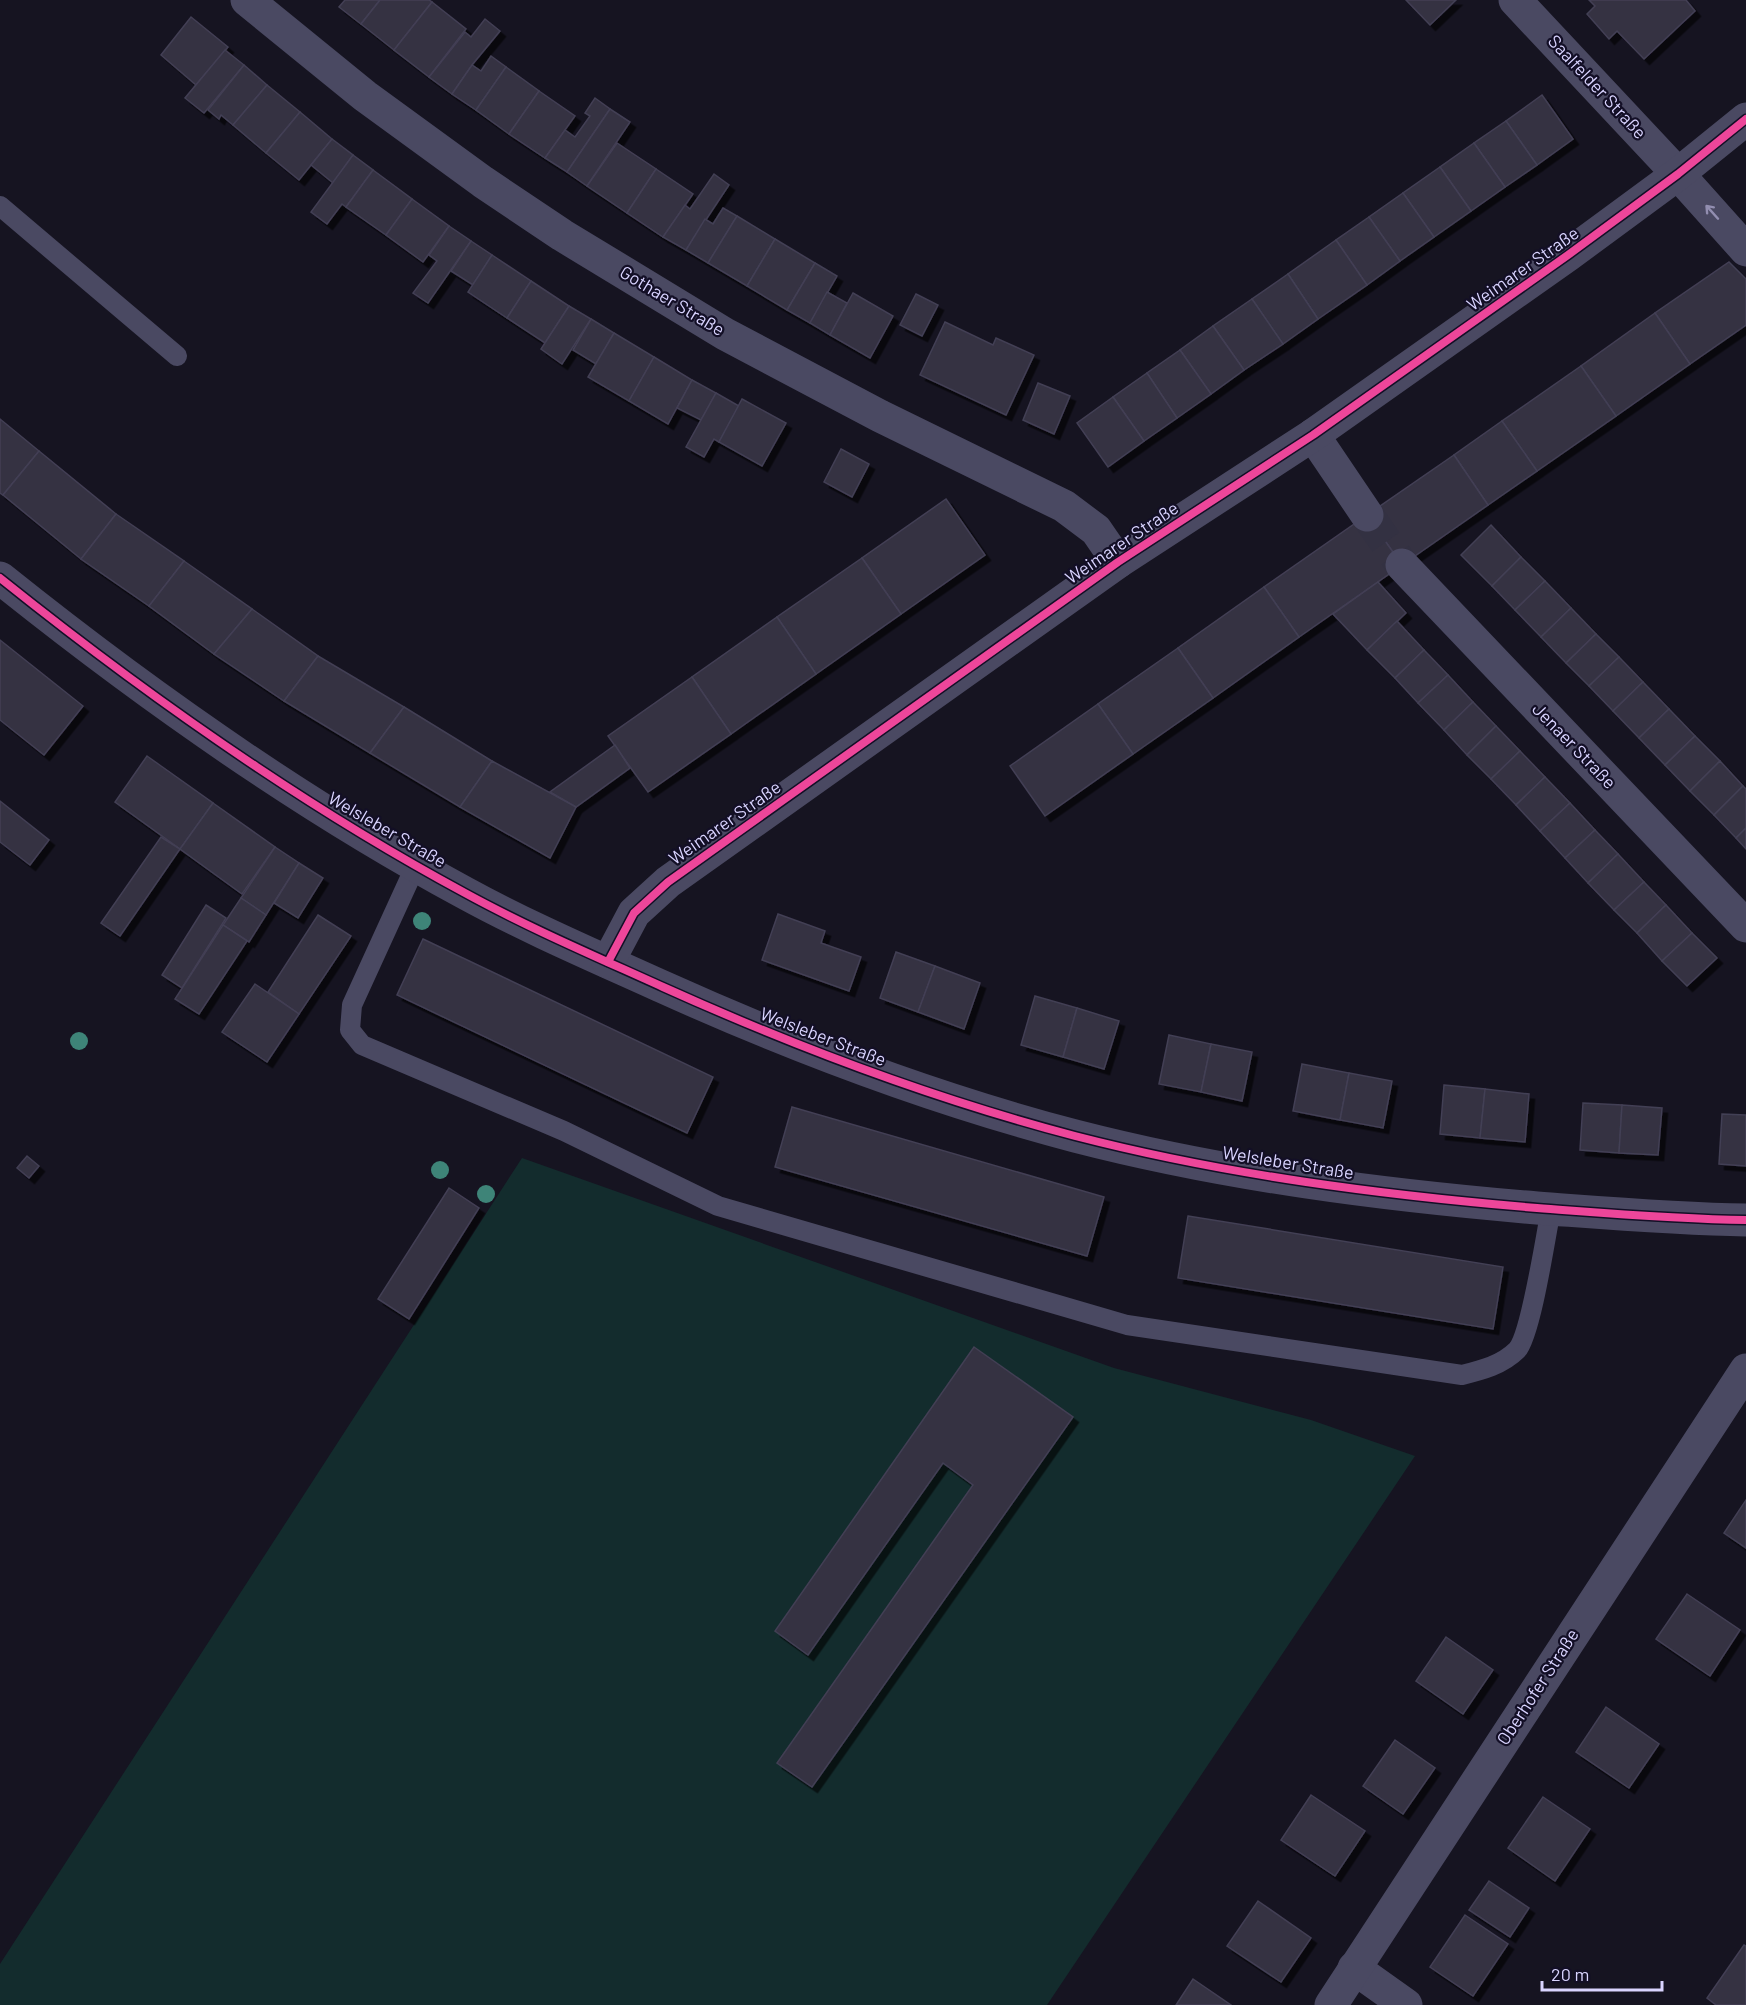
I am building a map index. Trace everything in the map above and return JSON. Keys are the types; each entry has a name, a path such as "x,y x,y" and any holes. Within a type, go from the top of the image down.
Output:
{"street":[{"name":"Gothaer Straße","path":"247,0 365,96 562,236 725,334 880,416 1064,506 1096,530 1118,562"},
{"name":"Saalfelder Straße","path":"1515,0 1746,250"},
{"name":"Weimarer Straße","path":"608,962 634,913 668,882 1118,562 1313,435 1559,262 1678,174 1746,119"},
{"path":"1313,435 1367,515"},
{"name":"Jenaer Straße","path":"1402,565 1746,926"},
{"name":"Welsleber Straße","path":"0,578 137,684 238,754 325,812 416,865 507,914 608,962 743,1023 813,1050 968,1105 1077,1136 1294,1181 1438,1200 1647,1216 1746,1220"},
{"name":"Oberhofer Straße","path":"1331,2005 1353,1968 1746,1370"},
{"path":"1353,1968 1406,2005"}],"lane":[{"path":"0,207 177,356"},
{"path":"416,865 352,1005 350,1030 362,1045 564,1131 718,1206 1127,1325 1462,1375 1491,1368 1518,1349 1529,1320 1551,1209"}],"green space":[{"path":"522,1158 1114,1368 1311,1420 1415,1456 1047,2005 0,2005 0,1964"}],"building":[{"path":"345,0 380,0 361,24 339,7"},
{"path":"380,0 429,0 432,2 394,50 361,24"},
{"path":"1406,0 1456,0 1430,25"},
{"path":"1589,0 1686,0 1695,11 1644,59 1617,31 1609,39 1587,14 1595,6"},
{"path":"432,2 466,29 429,77 394,50"},
{"path":"191,17 228,47 196,85 161,55"},
{"path":"485,19 500,31 452,94 429,77 465,32 471,37"},
{"path":"225,50 244,65 204,113 185,98"},
{"path":"491,56 506,67 476,110 452,94 472,65 481,71"},
{"path":"244,65 267,85 233,125 221,115 219,119 208,110"},
{"path":"506,67 539,91 509,134 476,110"},
{"path":"267,85 300,112 266,153 233,125"},
{"path":"539,91 575,116 545,158 509,134"},
{"path":"1542,95 1573,139 1537,165 1506,121"},
{"path":"595,98 610,109 567,172 545,158 565,130 575,137 590,116 585,113"},
{"path":"610,109 630,122 587,186 567,172"},
{"path":"300,112 332,139 299,180 266,153"},
{"path":"1506,121 1537,165 1505,187 1474,143"},
{"path":"332,139 353,155 333,183 311,165"},
{"path":"617,143 656,169 627,213 587,186"},
{"path":"1474,143 1505,187 1471,211 1440,167"},
{"path":"353,155 373,170 346,207 342,204 327,224 311,212"},
{"path":"1440,167 1471,211 1434,237 1403,193"},
{"path":"656,169 693,194 663,237 627,213"},
{"path":"373,170 412,199 386,235 346,207"},
{"path":"714,174 729,185 686,250 663,237 685,205 690,209"},
{"path":"1403,193 1434,237 1400,261 1369,217"},
{"path":"412,199 449,226 423,262 386,235"},
{"path":"723,208 737,216 708,263 686,250 705,219 713,224"},
{"path":"737,216 775,239 747,286 708,263"},
{"path":"1369,217 1400,261 1367,285 1336,240"},
{"path":"449,226 471,241 428,303 413,293 437,261 429,255"},
{"path":"775,239 815,263 787,310 747,286"},
{"path":"1336,240 1367,285 1318,319 1288,274"},
{"path":"471,241 492,255 473,285 451,271"},
{"path":"492,255 531,281 507,318 468,292"},
{"path":"1729,262 1746,279 1746,325 1690,364 1655,313"},
{"path":"815,263 837,276 810,323 787,310"},
{"path":"1288,274 1318,319 1283,344 1252,299"},
{"path":"531,281 569,306 545,343 507,318"},
{"path":"827,292 847,303 830,335 810,323"},
{"path":"853,293 893,316 870,358 830,335"},
{"path":"916,294 938,305 922,336 900,325"},
{"path":"1252,299 1283,344 1244,370 1213,326"},
{"path":"569,306 591,319 562,364 541,349"},
{"path":"1655,313 1690,364 1616,416 1581,366"},
{"path":"591,319 614,333 596,364 573,350"},
{"path":"945,322 993,345 996,338 1034,355 1006,415 920,375"},
{"path":"1213,326 1244,370 1211,394 1180,350"},
{"path":"614,333 654,357 629,401 588,377"},
{"path":"1180,350 1211,394 1177,418 1147,373"},
{"path":"654,357 692,380 668,424 629,401"},
{"path":"1581,366 1616,416 1537,471 1502,421"},
{"path":"1147,373 1177,418 1144,441 1113,397"},
{"path":"692,380 716,393 701,420 677,408"},
{"path":"1038,383 1070,396 1054,434 1023,420"},
{"path":"716,393 739,406 719,442 714,439 704,457 686,447"},
{"path":"1113,397 1144,441 1108,467 1077,423"},
{"path":"742,399 786,423 762,466 719,442"},
{"path":"0,419 39,451 3,495 0,493"},
{"path":"1502,421 1537,471 1488,505 1454,455"},
{"path":"841,449 869,464 852,497 824,482"},
{"path":"39,451 116,514 81,559 3,495"},
{"path":"1454,455 1488,505 1402,565 1367,515"},
{"path":"946,499 985,555 901,614 862,558"},
{"path":"116,514 184,561 149,606 81,559"},
{"path":"1367,515 1402,565 1299,637 1264,587"},
{"path":"1491,525 1521,557 1492,586 1461,555"},
{"path":"1521,557 1545,581 1515,610 1492,586"},
{"path":"862,558 901,614 816,674 777,617"},
{"path":"184,561 252,609 214,654 149,606"},
{"path":"1545,581 1571,608 1541,637 1515,610"},
{"path":"1378,582 1406,613 1367,650 1333,614"},
{"path":"1264,587 1299,637 1213,698 1178,648"},
{"path":"1571,608 1596,634 1566,663 1541,637"},
{"path":"252,609 318,656 284,701 214,654"},
{"path":"777,617 816,674 731,734 692,677"},
{"path":"1397,621 1424,650 1395,678 1367,650"},
{"path":"1596,634 1619,657 1589,686 1566,663"},
{"path":"0,640 83,706 44,755 0,720"},
{"path":"1178,648 1213,698 1133,754 1098,704"},
{"path":"1424,650 1448,675 1418,703 1395,678"},
{"path":"318,656 404,707 370,753 284,701"},
{"path":"1619,657 1643,682 1613,711 1589,686"},
{"path":"1448,675 1473,702 1444,730 1418,703"},
{"path":"692,677 731,734 648,792 608,736"},
{"path":"1643,682 1669,709 1639,738 1613,711"},
{"path":"1473,702 1496,726 1467,755 1444,730"},
{"path":"1098,704 1133,754 1045,816 1010,766"},
{"path":"404,707 492,761 460,807 370,753"},
{"path":"1669,709 1695,736 1665,765 1639,738"},
{"path":"1496,726 1520,751 1491,779 1467,755"},
{"path":"1695,736 1720,761 1690,791 1665,765"},
{"path":"615,745 630,768 576,807 550,792"},
{"path":"1520,751 1545,777 1516,805 1491,779"},
{"path":"147,756 213,803 180,849 115,802"},
{"path":"492,761 576,807 550,858 460,807"},
{"path":"1720,761 1743,786 1714,815 1690,791"},
{"path":"1545,777 1570,803 1540,831 1516,805"},
{"path":"1743,786 1746,789 1746,828 1736,838 1714,815"},
{"path":"0,801 49,840 30,865 0,842"},
{"path":"213,803 275,847 242,894 180,849"},
{"path":"1570,803 1595,830 1565,858 1540,831"},
{"path":"1746,828 1746,849 1736,838"},
{"path":"1595,830 1618,854 1588,883 1565,858"},
{"path":"161,837 180,849 120,936 101,923"},
{"path":"275,847 299,863 266,915 241,898"},
{"path":"1618,854 1644,882 1614,910 1588,883"},
{"path":"299,863 323,878 298,918 274,903"},
{"path":"1644,882 1666,905 1637,933 1614,910"},
{"path":"241,898 266,915 249,942 223,925"},
{"path":"206,905 226,918 182,988 162,975"},
{"path":"1666,905 1692,933 1662,961 1637,933"},
{"path":"778,914 825,931 821,943 861,957 849,991 762,960"},
{"path":"318,915 351,936 299,1014 268,992"},
{"path":"223,925 247,941 199,1014 175,999"},
{"path":"1692,933 1717,958 1687,986 1662,961"},
{"path":"423,939 713,1077 687,1133 397,995"},
{"path":"896,952 935,966 918,1012 880,998"},
{"path":"935,966 980,983 964,1029 918,1012"},
{"path":"255,984 299,1014 267,1062 222,1032"},
{"path":"1035,996 1077,1008 1063,1057 1021,1045"},
{"path":"1077,1008 1119,1021 1104,1069 1063,1057"},
{"path":"1169,1035 1211,1044 1201,1092 1159,1084"},
{"path":"1211,1044 1252,1052 1242,1101 1201,1092"},
{"path":"1302,1064 1349,1073 1340,1120 1293,1111"},
{"path":"1349,1073 1392,1081 1383,1128 1340,1120"},
{"path":"1444,1085 1485,1089 1480,1138 1440,1134"},
{"path":"1485,1089 1529,1094 1525,1142 1480,1138"},
{"path":"1583,1103 1622,1105 1619,1153 1580,1150"},
{"path":"1622,1105 1662,1108 1658,1155 1619,1153"},
{"path":"792,1107 1104,1197 1087,1256 775,1167"},
{"path":"1722,1114 1746,1115 1746,1166 1719,1164"},
{"path":"27,1156 39,1166 29,1178 17,1168"},
{"path":"449,1188 479,1208 409,1319 378,1299"},
{"path":"1188,1216 1503,1267 1493,1329 1178,1278"},
{"path":"974,1347 1073,1417 812,1787 777,1763 973,1485 943,1463 808,1655 775,1631"},
{"path":"1746,1500 1746,1548 1724,1533"},
{"path":"1687,1594 1740,1630 1710,1676 1656,1639"},
{"path":"1446,1637 1493,1670 1463,1714 1416,1681"},
{"path":"1606,1707 1659,1744 1629,1788 1576,1752"},
{"path":"1395,1740 1435,1768 1403,1814 1363,1786"},
{"path":"1311,1795 1365,1831 1335,1876 1281,1840"},
{"path":"1543,1797 1590,1829 1555,1881 1508,1848"},
{"path":"1489,1881 1529,1908 1510,1937 1469,1910"},
{"path":"1258,1901 1311,1938 1281,1982 1227,1946"},
{"path":"1465,1915 1508,1944 1473,1996 1430,1967"},
{"path":"1744,1945 1746,1946 1746,2005 1716,2005 1707,1998"},
{"path":"1193,1979 1231,2005 1176,2005"}],"tunnel":[{"path":"1367,515 1402,565"}],"cycle path":[{"path":"608,962 634,913 668,882 1118,562 1313,435 1568,255 1678,174 1746,119"},
{"path":"0,578 111,664 225,746 343,823 404,859 489,906 588,953 713,1009 866,1070 970,1106 1075,1136 1189,1162 1304,1182 1421,1197 1537,1208 1641,1216 1746,1220"}]}
